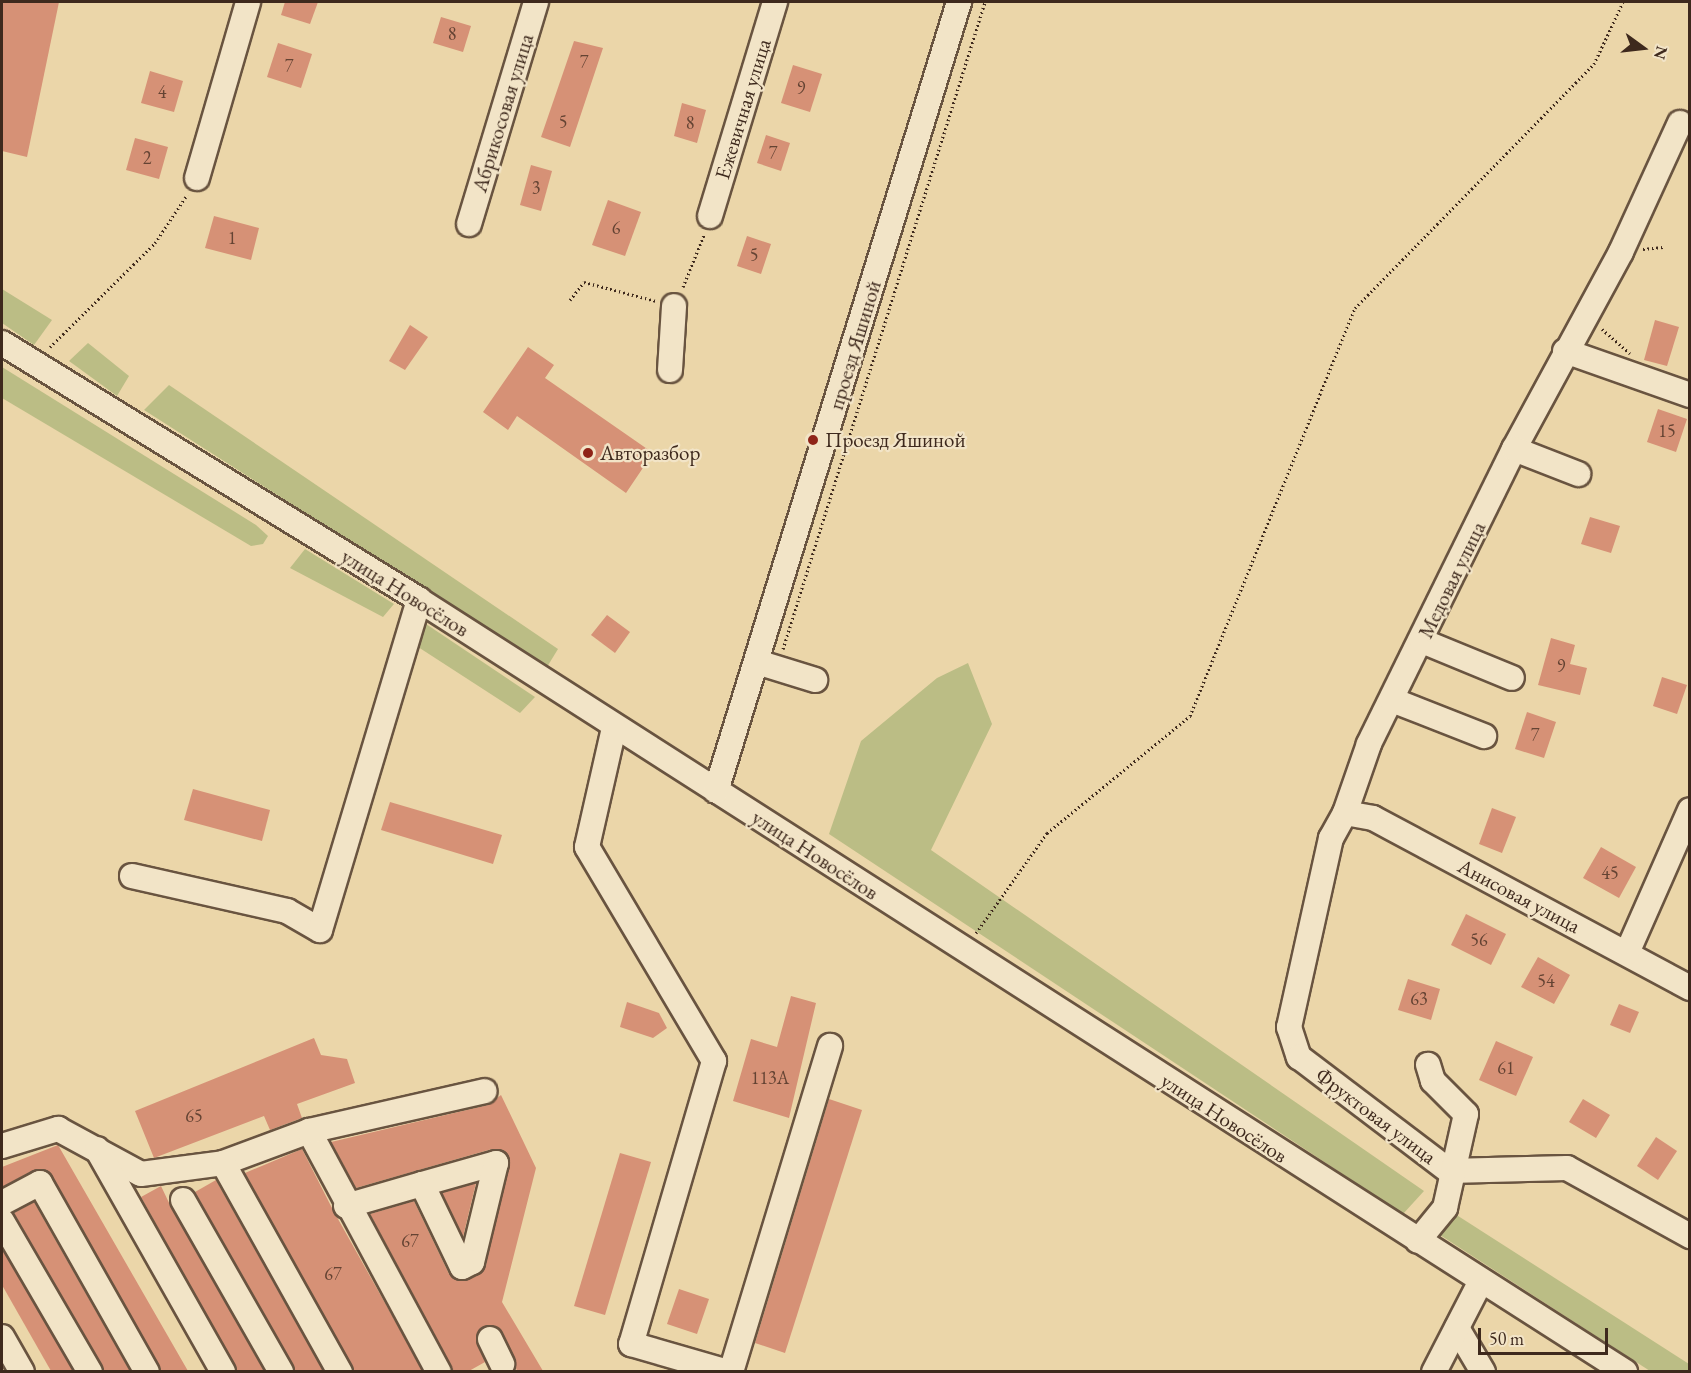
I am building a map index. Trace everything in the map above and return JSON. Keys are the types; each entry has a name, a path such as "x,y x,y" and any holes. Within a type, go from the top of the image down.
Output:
{"street":[{"path":"197,178 248,2"},
{"name":"Абрикосовая улица","path":"469,224 536,2"},
{"name":"Ежевичная улица","path":"710,216 775,2"},
{"name":"проезд Яшиной","path":"716,791 768,661 959,2"},
{"name":"Медовая улица","path":"1299,1057 1289,1027 1331,838 1345,813 1369,744 1422,641 1514,449 1584,316 1621,252 1680,123"},
{"path":"670,370 674,306"},
{"name":"улица Новосёлов","path":"2,343 419,600 614,728 1625,1371"},
{"path":"1565,351 1689,395"},
{"path":"1514,449 1578,474"},
{"path":"132,876 286,911 320,930 419,600"},
{"path":"1422,641 1512,678"},
{"path":"768,661 815,680"},
{"path":"1392,700 1484,736"},
{"path":"614,728 587,847 714,1061 631,1344 730,1371 830,1046"},
{"path":"1627,953 1689,810"},
{"name":"Анисовая улица","path":"1345,813 1373,818 1689,988"},
{"name":"Фруктовая улица","path":"1299,1057 1449,1171 1567,1168 1689,1236"},
{"path":"1418,1240 1445,1208 1449,1171 1466,1114 1433,1081 1428,1065"},
{"path":"2,1146 58,1129 96,1147 141,1174 223,1163 309,1131 485,1091"},
{"path":"309,1131 346,1206 439,1371"},
{"path":"96,1147 223,1371"},
{"path":"223,1163 340,1371"},
{"path":"2,1203 40,1183 147,1371"},
{"path":"346,1206 422,1184"},
{"path":"183,1200 281,1371"},
{"path":"2,1221 90,1371"},
{"path":"1434,1371 1481,1281"},
{"path":"1457,1328 1483,1371"},
{"path":"2,1337 22,1371"},
{"path":"490,1339 499,1369"}],"path":[{"path":"768,661 985,2"},
{"path":"963,951 1047,833 1190,716 1355,308 1594,64 1623,2"},
{"path":"34,363 97,304 116,280 155,243 197,178"},
{"path":"570,300 584,282 674,306 710,216"},
{"path":"1584,316 1631,351 1623,372"}],"green space":[{"path":"2,289 52,320 34,345 2,323"},
{"path":"88,343 129,376 117,396 69,361"},
{"path":"2,367 256,525 268,536 263,544 251,546 2,398"},
{"path":"169,385 558,649 547,667 144,410"},
{"path":"305,549 394,604 383,617 290,568"},
{"path":"426,624 535,697 520,713 415,645"},
{"path":"968,663 992,724 931,850 1424,1191 1403,1214 829,834 861,741 937,678"},
{"path":"1455,1214 1689,1364 1689,1371 1650,1371 1440,1235"}],"building":[{"path":"2,2 59,2 27,157 2,151"},
{"path":"285,2 318,2 310,24 281,15"},
{"path":"441,17 471,26 463,52 433,43"},
{"path":"574,41 603,48 570,147 541,137"},
{"path":"278,43 312,54 301,88 267,77"},
{"path":"793,65 822,74 810,112 781,103"},
{"path":"150,71 183,81 174,112 141,103"},
{"path":"682,103 706,110 697,143 674,136"},
{"path":"766,135 790,143 781,171 757,163"},
{"path":"135,138 168,147 159,179 126,170"},
{"path":"531,165 552,171 541,211 520,205"},
{"path":"608,200 641,212 625,256 592,245"},
{"path":"214,216 259,228 251,260 205,248"},
{"path":"747,236 771,244 761,274 737,266"},
{"path":"1655,320 1679,327 1667,366 1644,360"},
{"path":"410,325 428,337 405,370 389,361"},
{"path":"528,347 554,365 545,378 653,453 626,493 517,416 508,430 483,412"},
{"path":"1658,409 1687,419 1676,452 1647,442"},
{"path":"1590,517 1620,526 1611,553 1581,544"},
{"path":"607,615 630,632 615,653 591,635"},
{"path":"1551,638 1575,645 1570,664 1587,668 1580,695 1538,685"},
{"path":"1662,677 1687,685 1677,714 1653,706"},
{"path":"1527,712 1556,722 1544,758 1515,749"},
{"path":"193,789 270,810 262,841 184,820"},
{"path":"390,802 502,835 493,864 381,830"},
{"path":"1492,808 1516,817 1502,853 1479,844"},
{"path":"1601,847 1636,867 1619,898 1583,878"},
{"path":"1466,914 1506,934 1491,965 1451,945"},
{"path":"1538,957 1570,975 1554,1004 1521,987"},
{"path":"1408,979 1440,989 1431,1020 1398,1010"},
{"path":"791,996 816,1003 789,1118 733,1101 751,1039 777,1047"},
{"path":"627,1002 659,1013 667,1028 653,1038 620,1027"},
{"path":"1619,1004 1639,1012 1630,1033 1610,1025"},
{"path":"314,1038 321,1055 347,1059 355,1083 297,1104 302,1118 270,1130 264,1116 154,1158 135,1111"},
{"path":"1496,1041 1533,1057 1516,1096 1479,1080"},
{"path":"501,1095 536,1168 502,1302 543,1371 517,1371 503,1333 490,1325 476,1337 485,1362 469,1371 453,1371 370,1214 414,1201 449,1274 468,1280 486,1265 509,1158 492,1149 356,1188 331,1142 488,1105"},
{"path":"829,1099 862,1110 785,1353 755,1343"},
{"path":"1583,1099 1610,1115 1596,1138 1569,1122"},
{"path":"1656,1137 1677,1151 1658,1180 1637,1166"},
{"path":"58,1145 188,1371 161,1371 48,1171 34,1170 2,1187 2,1167"},
{"path":"302,1149 333,1210 423,1371 354,1371 245,1173"},
{"path":"620,1153 651,1162 605,1315 574,1306"},
{"path":"216,1180 323,1371 295,1371 195,1192"},
{"path":"476,1183 463,1237 442,1193"},
{"path":"161,1186 264,1371 237,1371 141,1197"},
{"path":"34,1202 130,1371 104,1371 14,1213"},
{"path":"2,1248 73,1371 51,1371 2,1285"},
{"path":"679,1289 709,1299 697,1334 667,1324"}],"place":[{"name":"Проезд Яшиной","path":"813,440"},
{"name":"Авторазбор","path":"588,453"}]}
